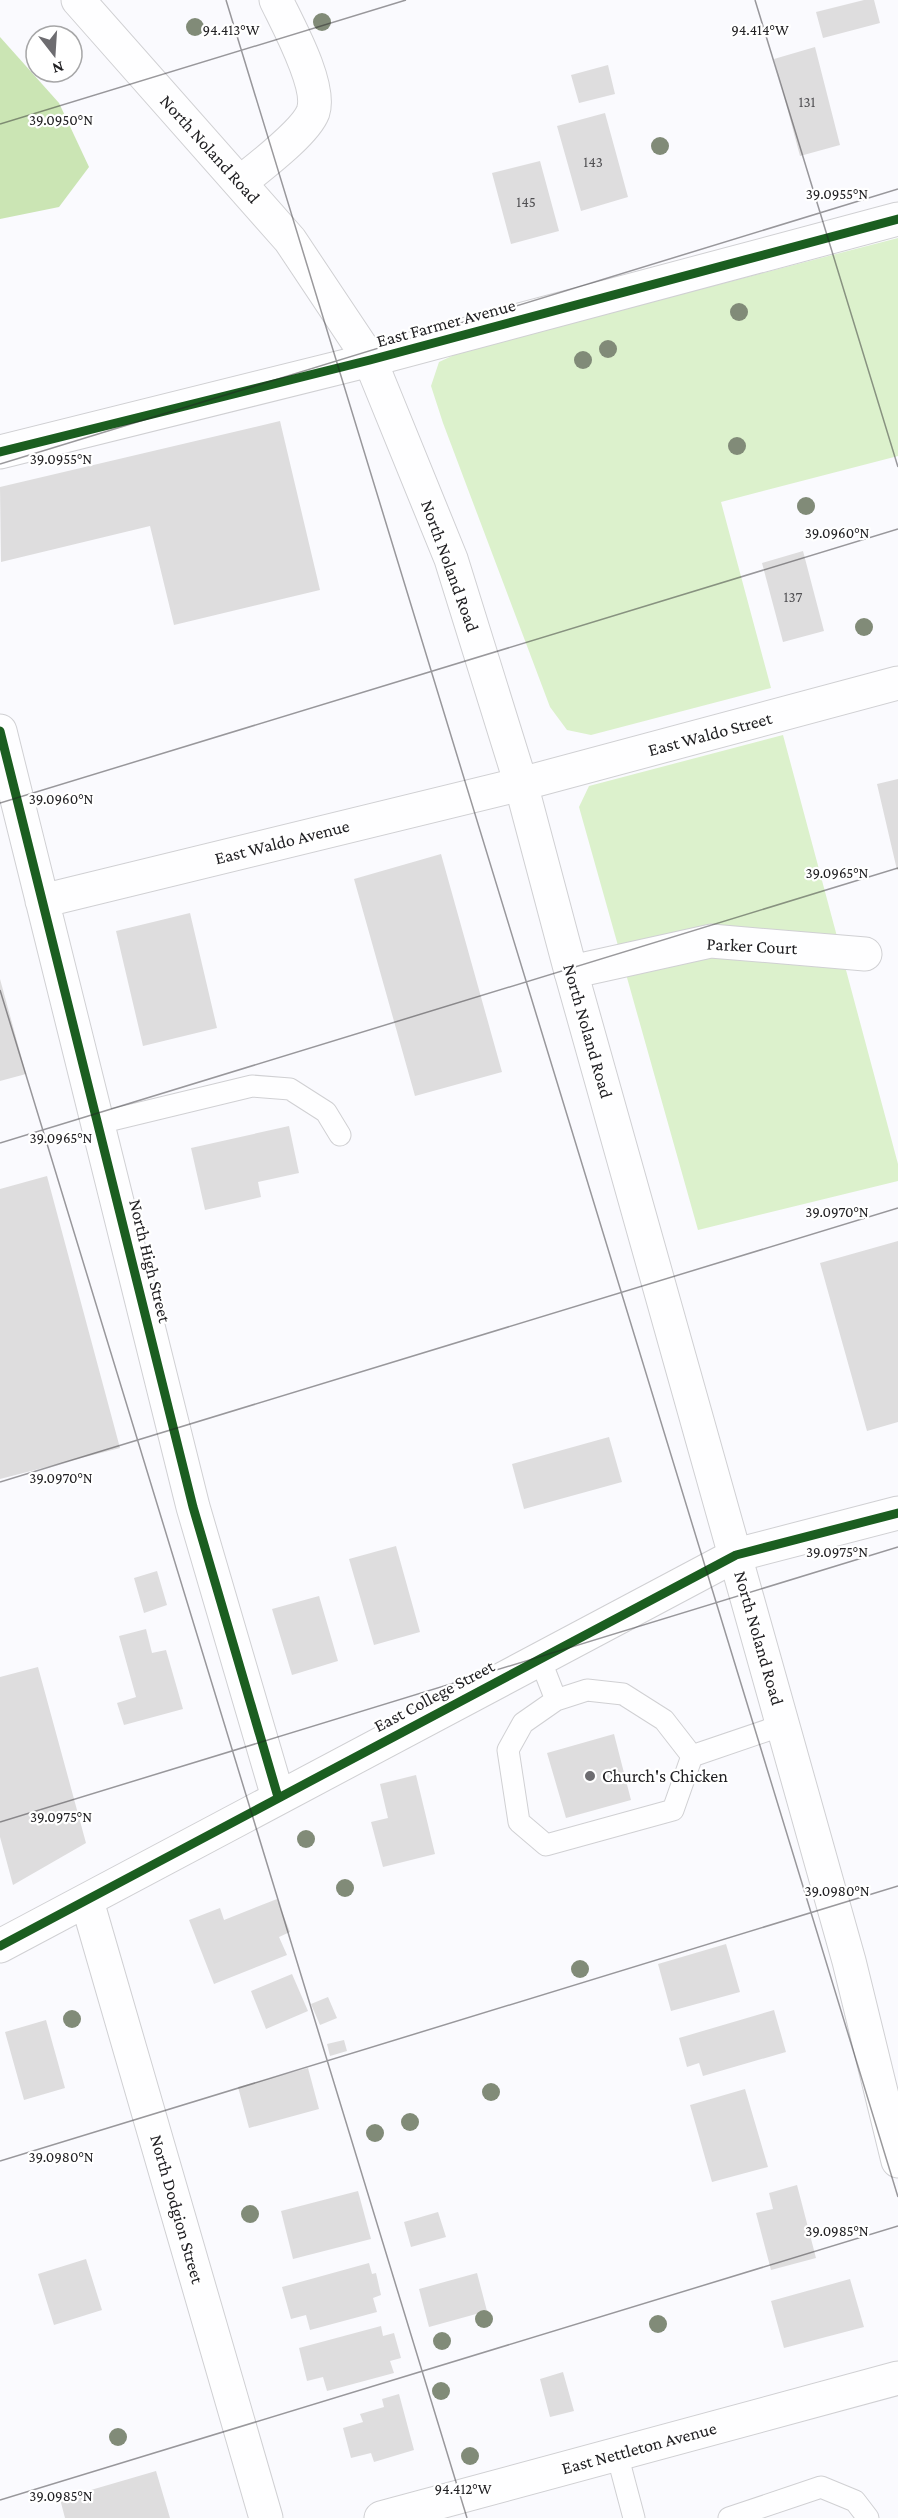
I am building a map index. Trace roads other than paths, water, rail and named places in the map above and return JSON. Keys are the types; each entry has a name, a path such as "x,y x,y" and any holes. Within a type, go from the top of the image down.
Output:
{"street":[{"name":"North Noland Road","path":"78,0 290,240 370,360 451,559 521,784 571,972 849,1961 898,2161"},
{"path":"241,182 293,138 313,111 314,85 276,0"},
{"name":"East Farmer Avenue","path":"0,452 370,360 898,219"},
{"name":"East Waldo Street","path":"521,784 898,683"},
{"name":"North High Street","path":"0,730 194,1507 278,1797"},
{"name":"East Waldo Avenue","path":"42,901 521,784"},
{"name":"Parker Court","path":"571,972 711,941 865,954"},
{"name":"East College Street","path":"0,1946 736,1555 898,1513"},
{"name":"North Dodgion Street","path":"87,1901 266,2518"},
{"name":"East Nettleton Avenue","path":"381,2518 898,2378"}],"lane":[{"path":"99,1123 252,1086 291,1089 326,1112 340,1135"},
{"path":"540,1659 556,1700"},
{"path":"587,1690 623,1694 664,1720 692,1756 673,1810 546,1845 519,1822 508,1750 523,1723 556,1700 587,1690"},
{"path":"692,1756 783,1725"},
{"path":"617,2454 634,2518"},
{"path":"729,2518 821,2487 855,2501 868,2518"}],"place":[{"name":"Church's Chicken","path":"590,1776"}]}
